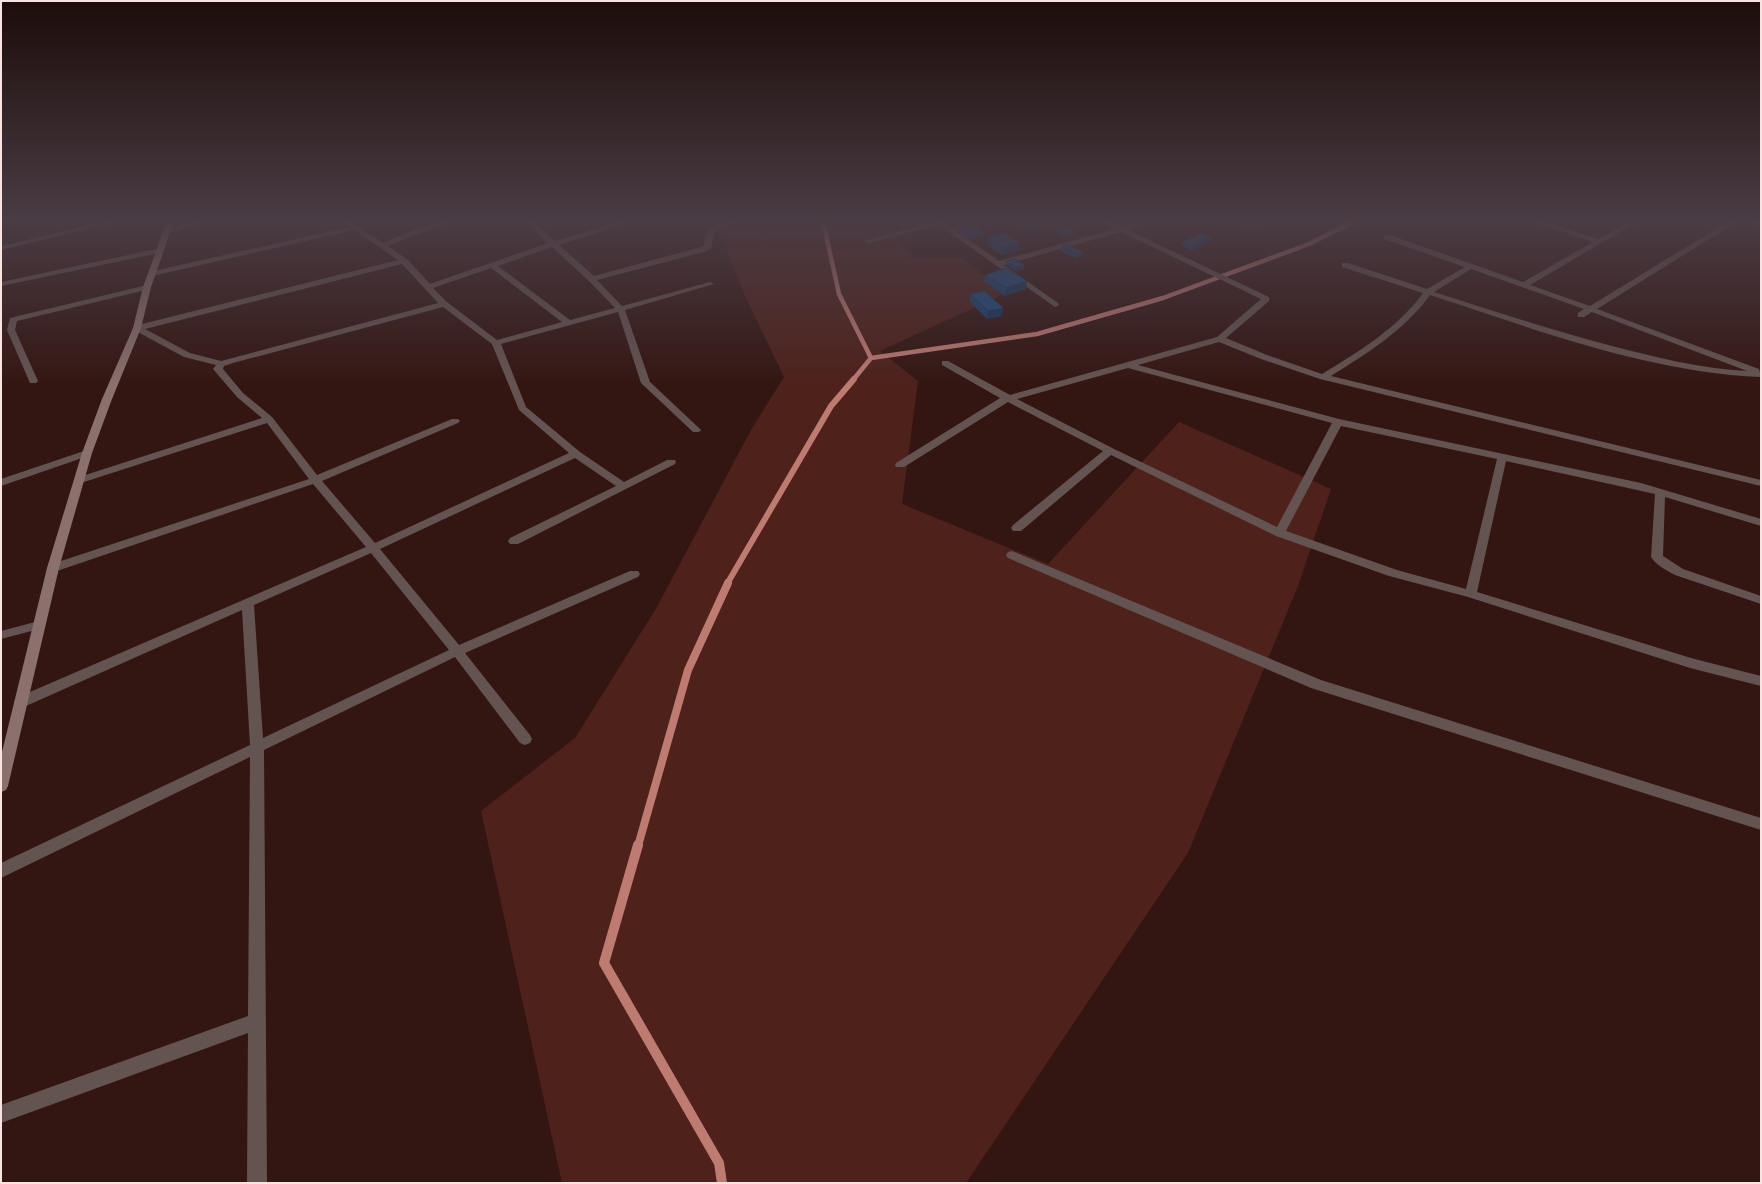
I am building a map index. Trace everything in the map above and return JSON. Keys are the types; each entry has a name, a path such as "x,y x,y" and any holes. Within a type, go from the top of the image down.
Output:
{"street":[{"path":"1,284 37,276"},
{"path":"1,786 5,754 21,702 53,568 87,453 107,399 137,328 151,276"},
{"path":"137,328 343,276"},
{"path":"418,276 444,304 496,343 522,408 576,454 622,485"},
{"path":"428,287 459,276"},
{"path":"507,276 570,324"},
{"path":"589,276 621,309 646,384 696,430"},
{"path":"592,279 602,276"},
{"path":"1015,276 1054,305"},
{"path":"900,465 1004,400 1220,339 1266,299 1218,276"},
{"path":"1380,276 1547,330 1637,355 1700,370 1761,373"},
{"path":"1323,377 1376,341 1416,309 1428,292 1454,276"},
{"path":"1498,276 1591,309 1761,373"},
{"path":"1524,285 1539,276"},
{"path":"1581,315 1645,276"},
{"path":"496,343 570,324 710,284"},
{"path":"33,381 10,330 13,320 147,287"},
{"path":"137,328 187,355 221,364 444,304"},
{"path":"1220,339 1264,357 1323,377 1761,483"},
{"path":"945,363 1009,399 1110,451 1280,532 1393,573 1471,594 1690,663 1761,681"},
{"path":"221,364 218,369 240,395 269,419 315,480 457,651 525,739"},
{"path":"1127,365 1338,422 1641,486 1761,523"},
{"path":"80,480 269,419"},
{"path":"53,568 315,480 455,421"},
{"path":"1280,532 1338,422"},
{"path":"1016,528 1110,451"},
{"path":"1,483 87,453"},
{"path":"21,702 373,548 576,454"},
{"path":"1471,594 1502,457"},
{"path":"514,541 622,485 671,462"},
{"path":"1660,492 1657,557 1666,565 1679,572 1761,600"},
{"path":"1012,555 1316,684 1761,824"},
{"path":"1,871 457,651 634,574"},
{"path":"248,603 257,747 255,1022 257,1183"},
{"path":"1,635 39,625"},
{"path":"1,1114 255,1022"}],"shaded area":[{"path":"737,276 984,276 1004,294 880,351 918,381 902,504 1048,564 1179,422 1331,489 1298,586 1188,853 966,1183 562,1183 481,811 575,738 657,607 751,430 784,377 746,298"}],"building":[{"path":"987,276 1019,276 1027,281 1006,288"},
{"path":"985,291 1003,308 988,311 970,294"}],"waterway":[{"path":"835,276 839,294 871,358"},
{"path":"871,358 1037,334 1163,298 1222,276"},
{"path":"853,380 871,358"},
{"path":"727,584 831,406 854,379"},
{"path":"638,846 688,670 728,583"},
{"path":"638,845 604,963 719,1163 722,1183"}]}
